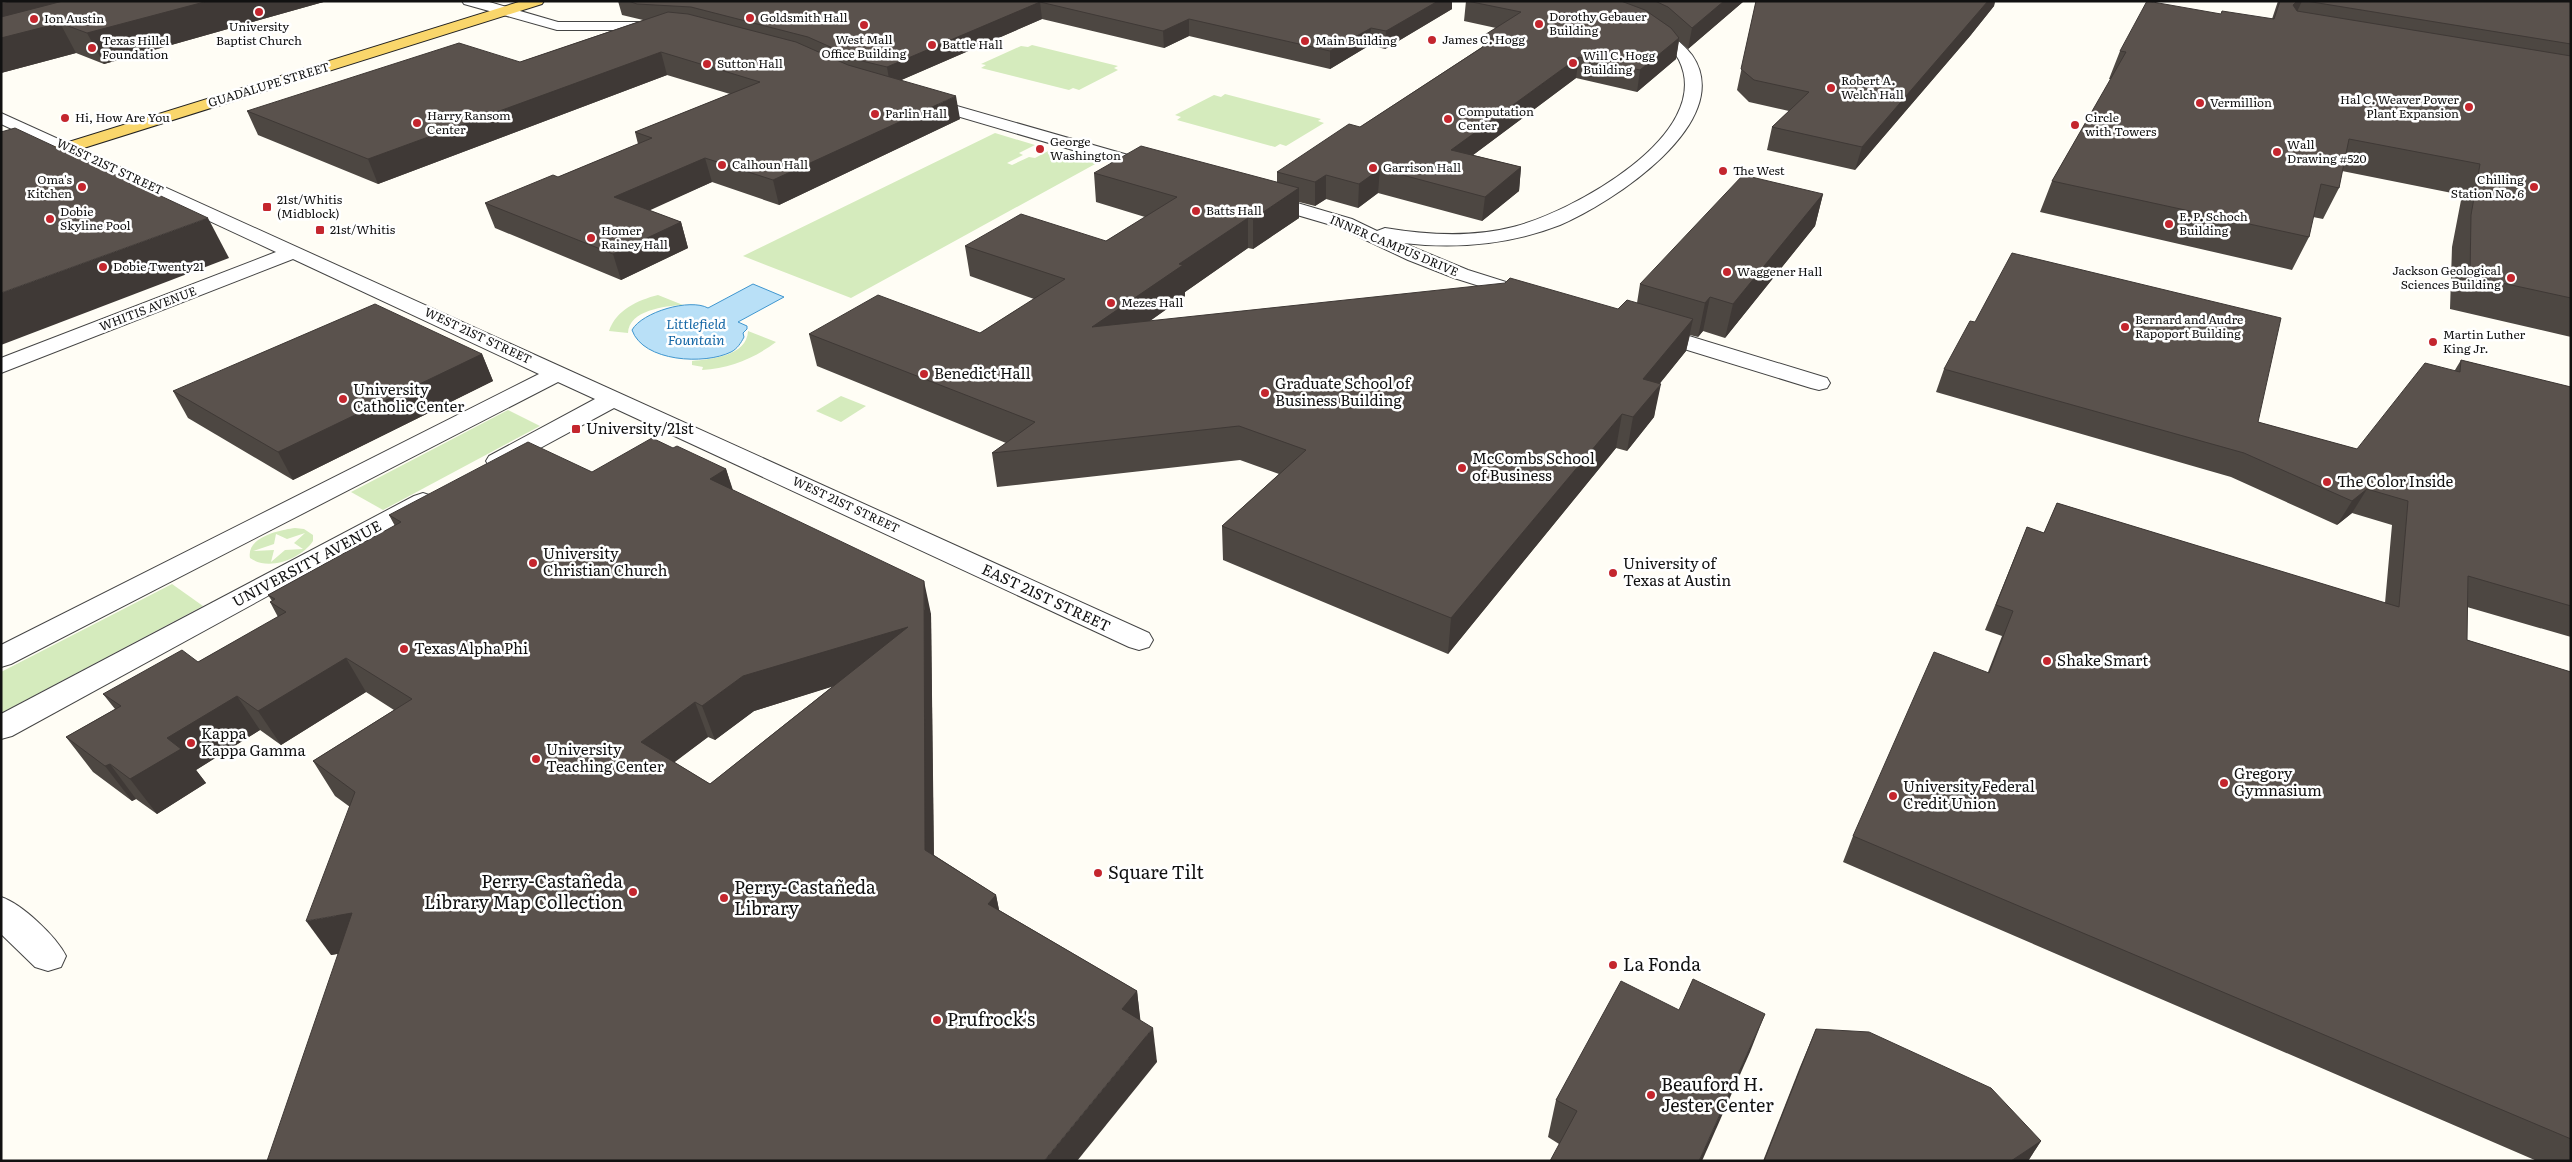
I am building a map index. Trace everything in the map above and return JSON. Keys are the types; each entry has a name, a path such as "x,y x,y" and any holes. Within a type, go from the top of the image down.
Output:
{"main road":[{"name":"GUADALUPE STREET","path":"1,169 537,1"}],"street":[{"path":"469,1 504,12 567,27 676,26"},
{"path":"1346,223 1408,238 1487,239 1516,233 1563,217 1632,174 1656,155 1672,136 1692,101 1695,85 1691,67 1676,46 1629,19"},
{"path":"908,97 1172,173"},
{"name":"WEST 21ST STREET","path":"1,118 954,555"},
{"name":"INNER CAMPUS DRIVE","path":"1244,194 1346,223 1416,256 1461,274 1549,301"},
{"name":"WHITIS AVENUE","path":"1,366 294,252"},
{"path":"1638,328 1819,382"},
{"path":"1,657 558,373"},
{"path":"474,474 612,398"},
{"name":"UNIVERSITY AVENUE","path":"1,728 440,492"},
{"name":"EAST 21ST STREET","path":"954,555 1139,640"},
{"path":"1,911 48,956"}],"green space":[{"path":"1032,45 1118,66 1114,68 1118,70 1079,90 1073,88 1069,90 981,68 986,65 981,64 1021,46 1028,47"},
{"path":"1225,94 1321,119 1318,121 1324,123 1286,146 1280,144 1275,147 1177,120 1181,117 1175,115 1214,95 1221,97"},
{"path":"995,133 1035,145 1019,153 1023,155 1007,163 1012,165 1029,157 1035,158 1052,149 1097,163 851,298 743,256"},
{"path":"658,295 683,305 658,308 641,314 634,319 628,333 609,331 622,312 636,303"},
{"path":"748,331 776,342 750,358 732,365 702,370 703,367 692,365 692,361 727,355 735,351 742,346"},
{"path":"841,396 866,406 841,422 816,411"},
{"path":"508,410 540,426 383,510 351,492"},
{"path":"289,529 304,529 313,535 313,541 301,553 284,561 266,564 250,558 250,551 253,545 259,540 273,533","holes":["305,533 294,543 303,549 285,550 271,562 274,550 253,551 274,544 276,534 287,539"]},
{"path":"172,584 203,606 1,713 1,672"}],"water":[{"name":"Littlefield Fountain","path":"753,284 784,297 738,322 747,326 747,329 743,333 744,337 740,344 731,352 706,359 676,358 648,349 638,341 632,330 637,323 656,312 667,308 690,305 700,305 708,308"}],"building":[{"path":"1,1 14,1 1,4"},
{"path":"63,1 208,1 87,33 60,23 1,38 1,17"},
{"path":"628,1 1438,1 1386,31 1371,28 1330,51 1189,19 1163,31 1040,2 887,67 862,61 808,37 691,7 637,4"},
{"path":"1467,1 1621,1 1645,10 1671,28 1679,38 1640,70 1579,57 1451,150 1521,167 1485,197 1380,169 1359,184 1326,175 1315,182 1277,172 1349,124 1360,127 1495,39 1483,36 1521,12"},
{"path":"1655,1 1724,1 1692,28 1668,7"},
{"name":"Robert A. Welch Hall","path":"1756,1 1988,1 1862,147 1772,127 1809,92 1754,80 1741,69"},
{"path":"2147,1 2221,14 2222,11 2274,19 2280,1 2299,1 2293,5 2297,11 2571,56 2571,298 2470,276 2471,215 2480,164 2349,139 2339,188 2321,184 2309,237 2052,181 2126,52 2120,51"},
{"path":"2306,1 2571,1 2571,44"},
{"path":"668,12 688,14 796,42 848,65 956,96 773,180 705,158 614,197 681,222 613,254 485,203 553,175 558,177 652,138 635,132 760,82 661,52 368,159 247,111 459,43 520,62"},
{"path":"15,128 208,218 1,293 1,132"},
{"path":"1141,146 1299,188 1253,219 1248,218 1179,264 1183,265 1092,327 1505,283 1510,278 1618,309 1627,300 1693,319 1643,379 1661,384 1633,417 1622,414 1451,618 1222,526 1306,450 1239,426 992,453 1035,422 809,334 878,295 980,333 1065,279 965,246 1021,214 1106,241 1177,197 1094,173"},
{"path":"1743,175 1823,194 1733,304 1710,297 1705,303 1640,284"},
{"name":"Gregory Gymnasium","path":"2012,253 2281,318 2258,422 2357,449 2425,363 2460,372 2461,360 2571,387 2571,606 2468,576 2467,640 2571,672 2571,1139 1853,836 1934,652 1989,673 2013,611 1996,605 2027,527 2044,533 2057,503 2399,607 2408,501 2367,489 2352,501 2244,453 1944,369 1970,321 1975,322"},
{"name":"University Catholic Center","path":"375,304 482,354 278,452 173,391"},
{"path":"652,438 673,448 677,446 726,469 710,479 924,581 925,850 996,895 988,904 1137,991 1122,1009 1153,1028 1044,1161 267,1161 352,913 306,921 355,792 313,761 412,699 346,658 258,711 237,696 167,738 181,749 130,779 110,764 105,766 66,737 121,706 103,694 182,650 198,662 286,612 270,602 275,599 268,595 401,522 389,515 528,442 592,472","holes":["908,627 710,784 641,742 695,702 702,706 743,676"]},
{"name":"Beauford H. Jester Center","path":"1693,979 1765,1014 1699,1161 1550,1161 1577,1111 1556,1100 1621,981 1679,1010"},
{"path":"1816,1029 1869,1032 1991,1088 2041,1141 2011,1161 1764,1161"}],"place":[{"name":"University Baptist Church","path":"259,12"},
{"name":"Goldsmith Hall","path":"750,18"},
{"name":"Ion Austin","path":"34,19"},
{"name":"Dorothy Gebauer Building","path":"1539,24"},
{"name":"West Mall Office Building","path":"864,25"},
{"name":"James C. Hogg","path":"1432,40"},
{"name":"Main Building","path":"1305,41"},
{"name":"Battle Hall","path":"932,45"},
{"name":"Texas Hillel Foundation","path":"92,48"},
{"name":"Will C. Hogg Building","path":"1573,63"},
{"name":"Sutton Hall","path":"707,64"},
{"name":"Robert A. Welch Hall","path":"1831,88"},
{"name":"Vermillion","path":"2200,103"},
{"name":"Hal C. Weaver Power Plant Expansion","path":"2469,107"},
{"name":"Parlin Hall","path":"875,114"},
{"name":"Hi, How Are You","path":"65,118"},
{"name":"Computation Center","path":"1448,119"},
{"name":"Harry Ransom Center","path":"417,123"},
{"name":"Circle with Towers","path":"2075,125"},
{"name":"George Washington","path":"1040,149"},
{"name":"Wall Drawing #520","path":"2277,152"},
{"name":"Calhoun Hall","path":"722,165"},
{"name":"Garrison Hall","path":"1373,168"},
{"name":"The West","path":"1723,171"},
{"name":"Oma's Kitchen","path":"82,187"},
{"name":"Chilling Station No. 6","path":"2534,187"},
{"name":"21st/Whitis (Midblock)","path":"267,207"},
{"name":"Batts Hall","path":"1196,211"},
{"name":"Dobie Skyline Pool","path":"50,219"},
{"name":"E. P. Schoch Building","path":"2169,224"},
{"name":"21st/Whitis","path":"320,230"},
{"name":"Homer Rainey Hall","path":"591,238"},
{"name":"Dobie Twenty21","path":"103,267"},
{"name":"Waggener Hall","path":"1727,272"},
{"name":"Jackson Geological Sciences Building","path":"2511,278"},
{"name":"Mezes Hall","path":"1111,303"},
{"name":"Bernard and Audre Rapoport Building","path":"2125,327"},
{"name":"Martin Luther King Jr.","path":"2433,342"},
{"name":"Benedict Hall","path":"924,374"},
{"name":"Graduate School of Business Building","path":"1265,393"},
{"name":"University Catholic Center","path":"343,399"},
{"name":"University/21st","path":"576,429"},
{"name":"McCombs School of Business","path":"1462,468"},
{"name":"The Color Inside","path":"2327,482"},
{"name":"University Christian Church","path":"533,563"},
{"name":"University of Texas at Austin","path":"1613,573"},
{"name":"Texas Alpha Phi","path":"404,649"},
{"name":"Shake Smart","path":"2047,661"},
{"name":"Kappa Kappa Gamma","path":"191,743"},
{"name":"University Teaching Center","path":"536,759"},
{"name":"Gregory Gymnasium","path":"2224,783"},
{"name":"University Federal Credit Union","path":"1893,796"},
{"name":"Square Tilt","path":"1098,873"},
{"name":"Perry-Castañeda Library Map Collection","path":"633,892"},
{"name":"Perry-Castañeda Library","path":"724,898"},
{"name":"La Fonda","path":"1613,965"},
{"name":"Prufrock's","path":"937,1020"},
{"name":"Beauford H. Jester Center","path":"1651,1095"}]}
